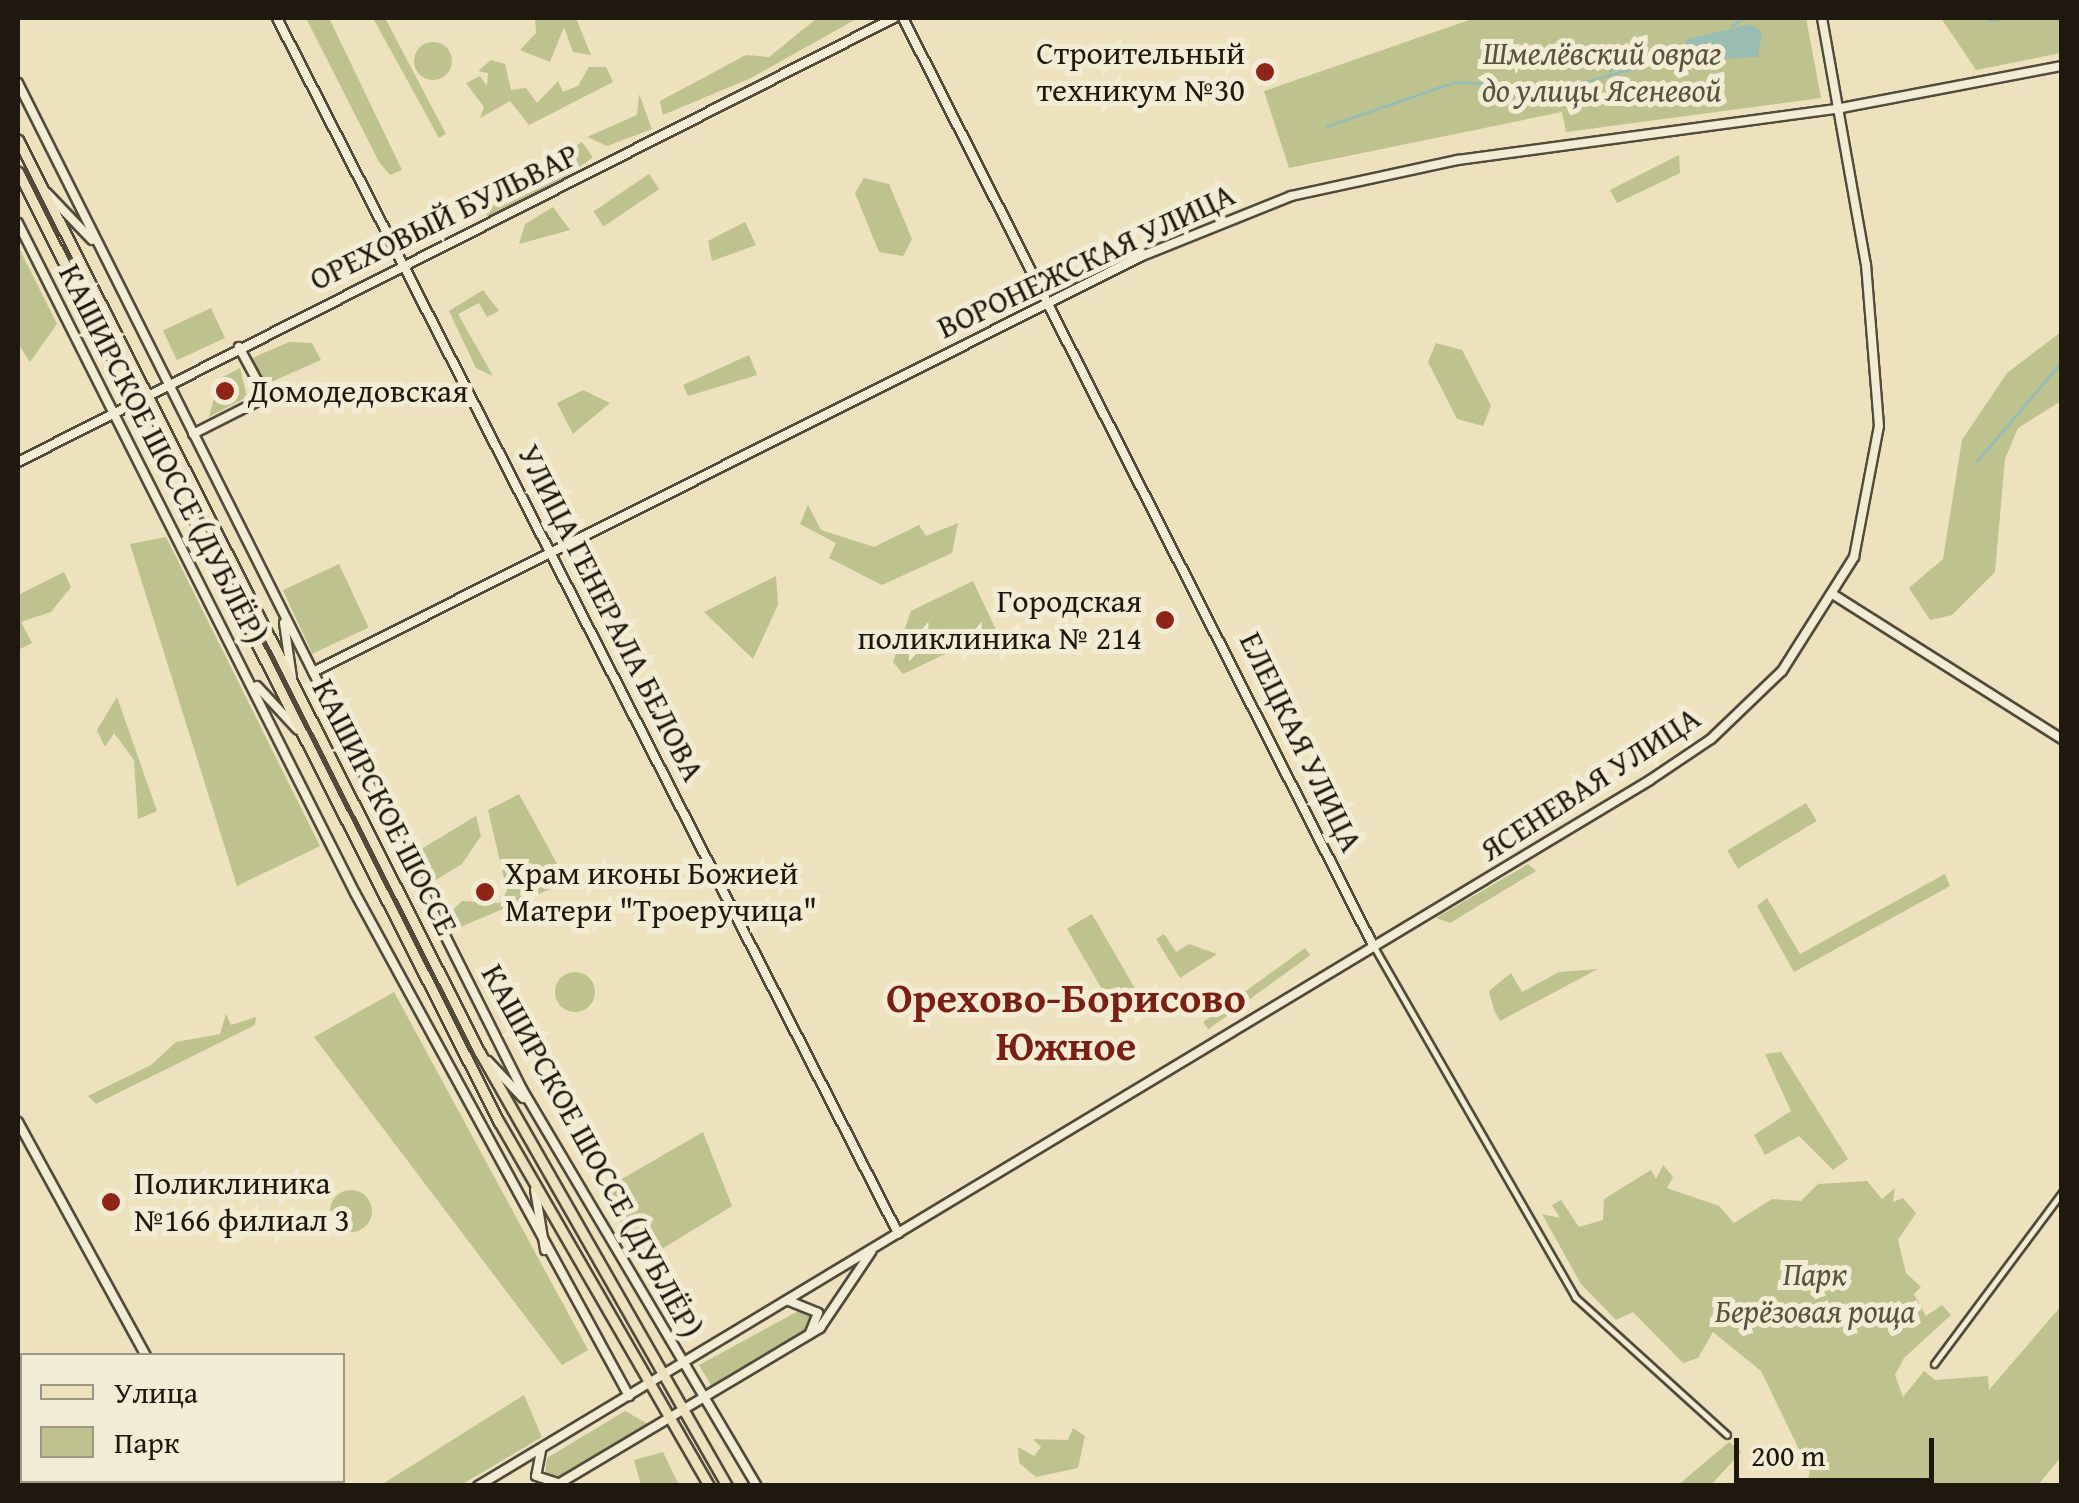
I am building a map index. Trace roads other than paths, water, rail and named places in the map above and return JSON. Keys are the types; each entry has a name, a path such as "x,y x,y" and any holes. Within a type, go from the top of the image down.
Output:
{"main road":[{"name":"УЛИЦА ГЕНЕРАЛА БЕЛОВА","path":"277,18 898,1232"},
{"name":"ОРЕХОВЫЙ БУЛЬВАР","path":"18,462 894,18"},
{"name":"ЕЛЕЦКАЯ УЛИЦА","path":"903,18 1374,947"},
{"name":"ЯСЕНЕВАЯ УЛИЦА","path":"478,1486 1711,740 1782,672 1834,594 1870,488 1880,385 1841,108 1822,18"},
{"name":"ВОРОНЕЖСКАЯ УЛИЦА","path":"313,672 1186,235 1328,186 1841,108 2062,66"},
{"name":"КАШИРСКОЕ ШОССЕ (ДУБЛЁР)","path":"18,83 533,1109 757,1486"},
{"name":"КАШИРСКОЕ ШОССЕ","path":"18,140 480,1053 727,1486"},
{"name":"КАШИРСКОЕ ШОССЕ","path":"19,178 534,1188 709,1486"},
{"path":"42,189 101,252"},
{"name":"КАШИРСКОЕ ШОССЕ (ДУБЛЁР)","path":"18,224 546,1255 628,1396"},
{"path":"193,434 266,398 239,347"},
{"path":"1834,594 2062,738"},
{"path":"282,612 292,678"},
{"path":"245,670 298,729"},
{"path":"480,1053 533,1109"},
{"path":"18,1122 144,1353"},
{"path":"534,1188 546,1255"},
{"name":"ЯСЕНЕВАЯ УЛИЦА","path":"558,1484 808,1336 879,1244"},
{"path":"783,1302 812,1305 818,1320 808,1336"},
{"path":"543,1448 536,1476 558,1484"}],"street":[{"name":"ЕЛЕЦКАЯ УЛИЦА","path":"1374,947 1575,1297 1727,1435"},
{"path":"1934,1364 2062,1192"}],"water":[{"path":"1751,24 1762,32 1758,57 1696,61 1680,53 1687,39"}],"waterway":[{"path":"1731,26 1744,18"},
{"path":"1989,20 2004,18"},
{"path":"1327,126 1455,82 1561,88 1682,55"},
{"path":"1610,71 1620,56 1644,58"},
{"path":"1977,461 2062,361"}],"place":[{"name":"Строительный техникум №30","path":"1265,72"},
{"name":"Домодедовская","path":"225,391"},
{"name":"Городская поликлиника № 214","path":"1165,620"},
{"name":"Храм иконы Божией Матери \"Троeручица\"","path":"485,892"},
{"name":"Поликлиника №166 филиал 3","path":"111,1202"}],"district":[{"name":"Орехово-Борисово Южное","path":"1066,1021"}],"park label":[{"name":"Шмелёвский овраг до улицы Ясеневой","path":"1602,72"},
{"name":"Парк Берёзовая роща","path":"1815,1294"}]}
